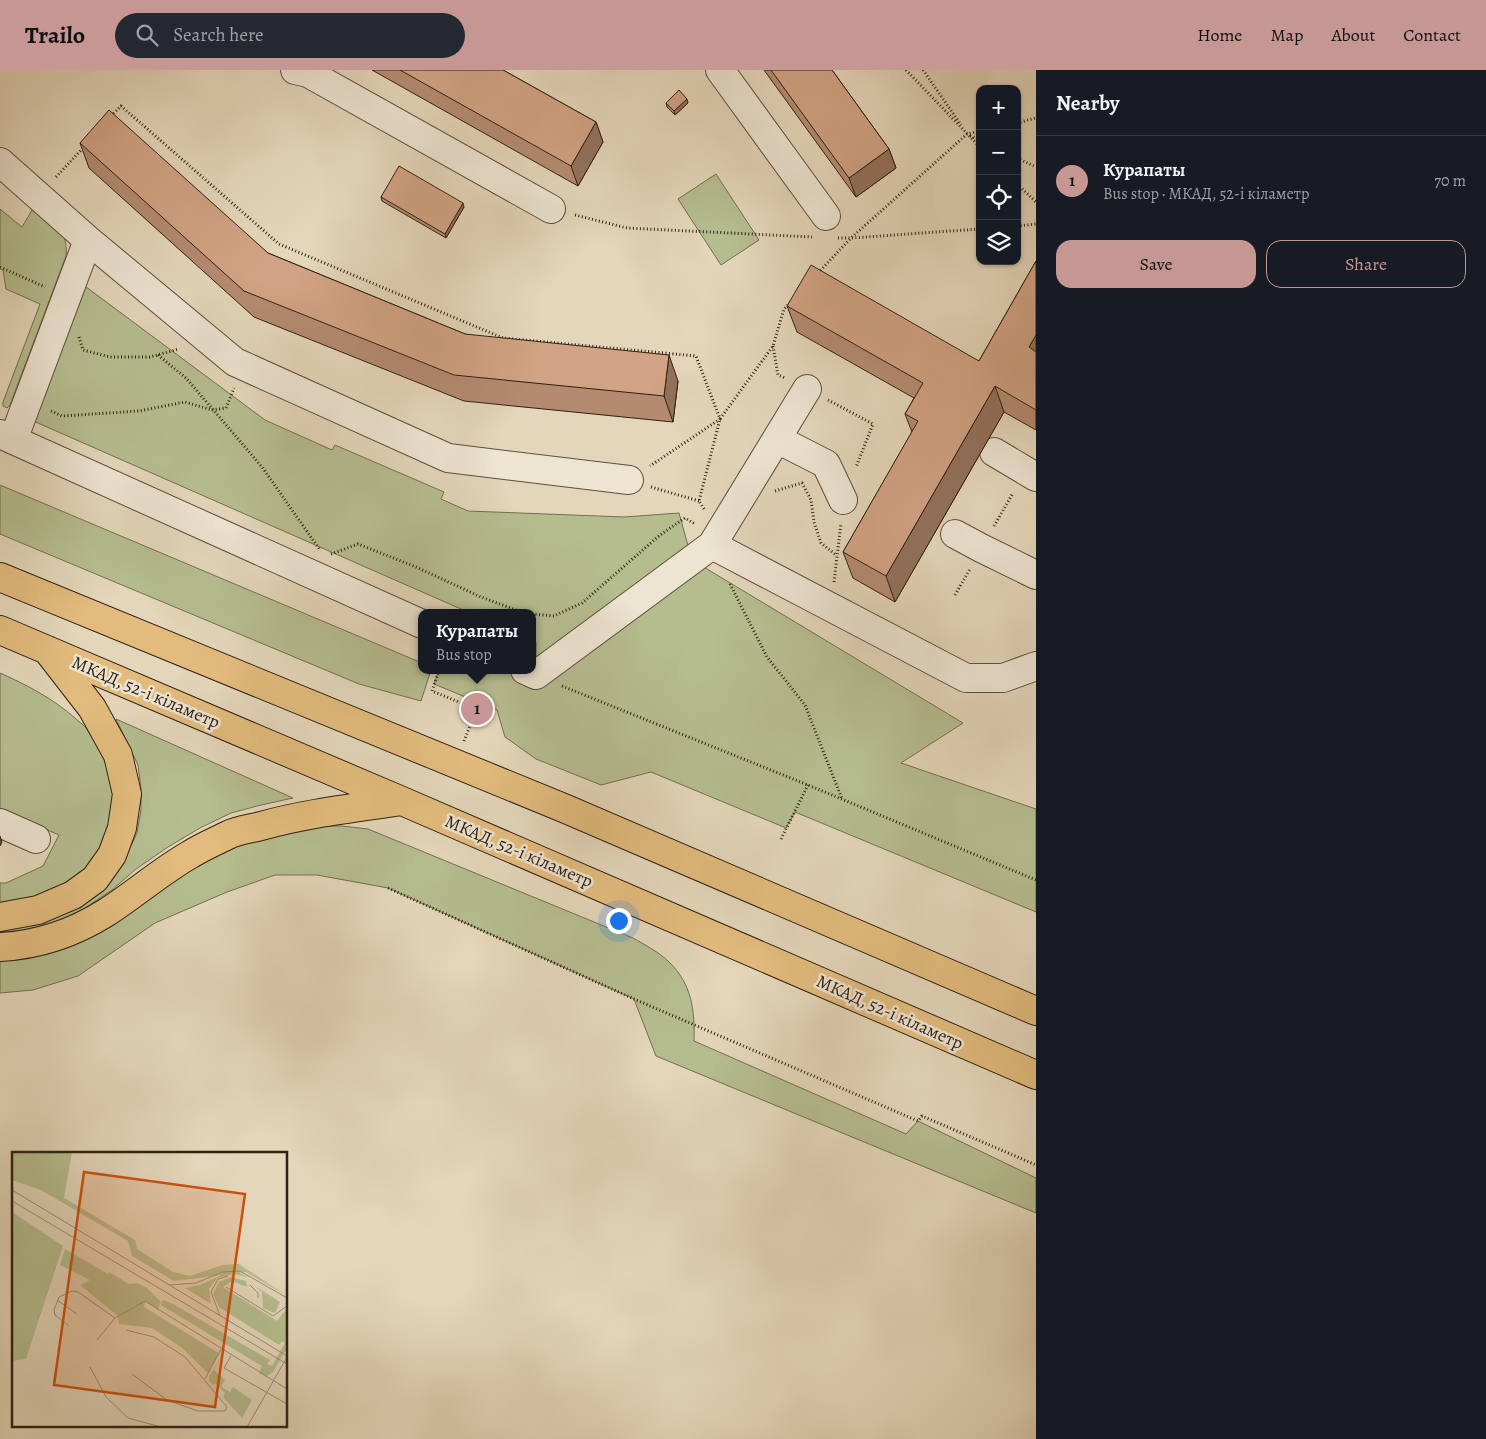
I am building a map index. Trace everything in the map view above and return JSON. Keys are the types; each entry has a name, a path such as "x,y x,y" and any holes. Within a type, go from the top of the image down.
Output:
{"highway":[{"path":"0,577 566,809 1036,1012"},
{"name":"МКАД, 52-і кіламетр","path":"0,630 402,801 1036,1075"},
{"path":"0,918 38,910 73,895 95,879 112,855 122,828 127,794 118,755 92,708 46,650"},
{"path":"0,948 22,946 48,940 78,927 106,912 191,853 231,834 274,822 402,801"}],"lane":[{"path":"295,70 308,73 551,209"},
{"path":"720,70 823,230"},
{"path":"0,162 88,240 235,362 448,458 629,480"},
{"path":"88,240 28,402 7,437 418,622"},
{"path":"536,669 718,542 742,494 808,389"},
{"path":"777,439 826,464 844,500"},
{"path":"994,452 1033,467"},
{"path":"955,534 1036,575"},
{"path":"718,542 966,678 1003,678 1036,666"},
{"path":"0,823 36,839"}],"path":[{"path":"906,70 976,143"},
{"path":"924,70 967,134 976,138"},
{"path":"108,120 121,106 279,244 503,338 696,356 720,418 699,501 718,542 728,580 767,657 804,705 843,800"},
{"path":"1021,122 1036,118"},
{"path":"818,274 851,238 967,134 976,132"},
{"path":"39,196 89,141"},
{"path":"1021,160 1036,167"},
{"path":"1021,188 1036,202"},
{"path":"551,209 627,228 823,230 851,238 976,228"},
{"path":"1021,226 1036,224"},
{"path":"0,267 67,296 82,350 110,357 150,357 209,340"},
{"path":"629,480 720,418 773,346 784,309 791,302"},
{"path":"773,346 778,375 808,389"},
{"path":"158,355 186,378 262,467 325,556 358,544 513,609"},
{"path":"28,402 62,416 140,411 185,402 212,410 226,408 244,366"},
{"path":"629,480 699,501"},
{"path":"742,494 766,494 802,483 811,500 814,522 821,542 837,556"},
{"path":"536,614 554,616 582,603 660,535 685,518 718,542"},
{"path":"438,674 432,691 488,714"},
{"path":"532,674 808,785 1036,880"},
{"path":"455,763 477,710"},
{"path":"781,839 808,785"},
{"path":"388,888 634,999 918,1121 922,1116 1036,1165"}],"green space":[{"path":"716,174 759,240 721,265 678,199"},
{"path":"35,205 62,232 65,238 66,256 10,405 7,408 3,406 3,402 40,304 6,289 3,270 0,269 0,209 22,227"},
{"path":"74,278 265,420 332,450 335,445 444,492 441,499 468,511 624,517 679,513 692,560 963,723 901,763 1036,809 1036,912 795,812 786,828 651,772 601,785 536,759 505,737 497,710 434,684 438,674 536,675 536,609 461,609 22,416"},
{"path":"0,485 418,661 418,674 430,674 421,701 359,684 0,534"},
{"path":"0,673 48,698 85,727 102,755 110,778 113,800 107,832 89,865 60,886 23,900 0,905 0,883 6,883 43,866 59,835 0,809"},
{"path":"116,719 293,798 231,813 200,828 136,869 112,890 73,916 48,926 0,936 0,928 126,856 137,833 141,810 141,789 138,765"},
{"path":"316,826 368,829 633,938 665,958 683,979 693,1009 694,1041 906,1134 918,1121 1036,1178 1036,1213 656,1056 634,999 388,888 317,875 275,875 227,892 155,923 78,976 33,990 0,993 0,961 38,956 70,943 221,845"}],"building":[{"path":"400,70 503,70 596,122 571,166"},
{"path":"771,70 832,70 889,149 849,178"},
{"path":"679,90 687,99 674,111 666,103"},
{"path":"109,110 268,253 465,334 669,355 664,396 454,375 244,291 80,143"},
{"path":"399,166 463,203 445,234 381,197"},
{"path":"1036,261 1036,335 1029,347 1036,352 1036,410 995,386 886,576 843,552 918,421 905,414 923,383 787,306 811,265 979,361"}],"place":[{"name":"Курапаты","path":"477,709"}]}
